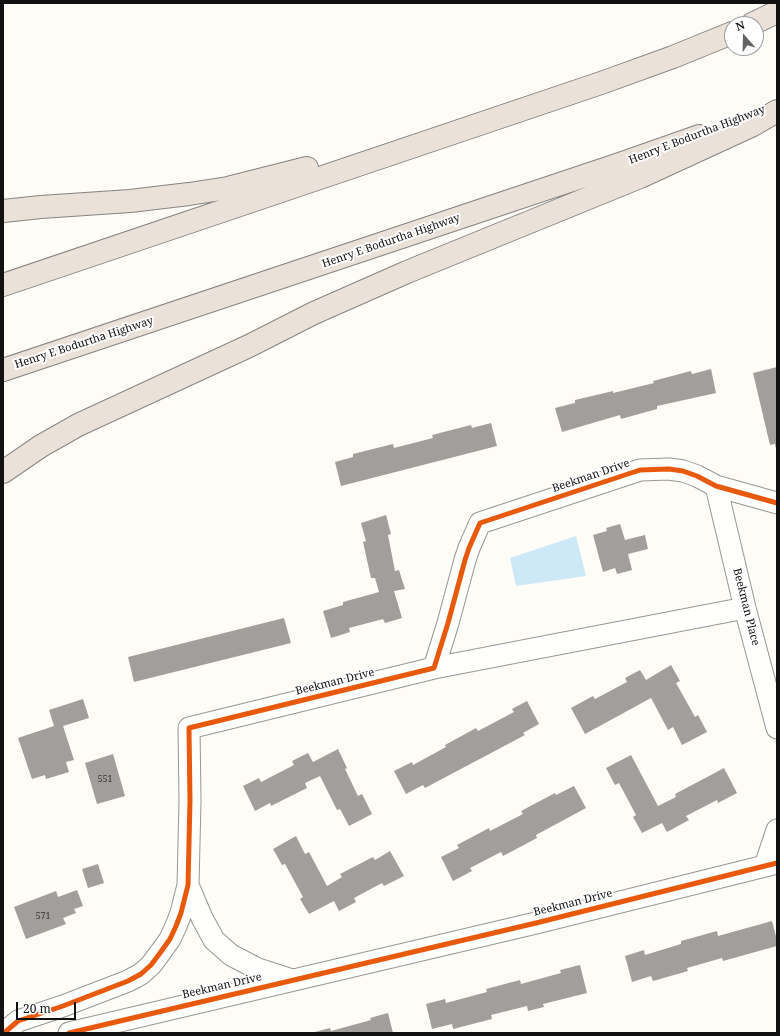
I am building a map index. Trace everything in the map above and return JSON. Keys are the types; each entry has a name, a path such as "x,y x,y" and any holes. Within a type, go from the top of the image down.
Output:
{"highway":[{"path":"764,18 777,12"},
{"path":"3,285 636,71 724,36"},
{"name":"Henry E Bodurtha Highway","path":"3,370 638,158 777,105"},
{"path":"3,472 53,438 78,425 249,346 314,313 454,252 640,177 753,125 777,111"},
{"path":"3,211 130,201 228,188 418,141 499,117"}],"street":[{"name":"Beekman Drive","path":"434,668 448,623 464,560 480,523 640,470 683,470 716,486 777,504"},
{"name":"Beekman Place","path":"716,486 745,608 777,728"},
{"name":"Beekman Drive","path":"4,1033 18,1021 100,993 141,974 155,960 170,939 178,920 188,885 190,801 189,728 434,668 745,608"},
{"path":"771,864 777,830"},
{"name":"Beekman Drive","path":"69,1033 536,923 771,864"},
{"path":"188,885 202,918 214,940 232,955 258,969 292,980"}],"water":[{"path":"576,536 586,576 516,586 510,558"}],"building":[{"path":"777,367 776,449 775,444 770,445 753,373"},
{"path":"711,369 716,393 657,406 657,409 621,419 620,415 562,432 555,408 575,403 575,400 654,383 653,381 691,371 692,374"},
{"path":"491,423 497,446 341,486 335,462 353,457 353,454 393,444 394,448 433,438 432,435 471,425 472,428"},
{"path":"386,515 391,534 388,535 395,571 399,570 405,589 394,591 402,618 385,623 383,619 349,628 350,632 331,638 323,611 343,605 343,602 379,592 375,578 371,578 363,542 366,541 361,523"},
{"path":"620,524 625,540 645,535 648,549 628,554 632,570 617,574 615,568 603,572 593,535 607,531 606,528"},
{"path":"284,618 291,643 134,682 128,657"},
{"path":"671,665 680,681 676,683 695,717 698,715 707,732 682,745 673,727 668,730 651,698 585,734 571,708 593,696 595,699 627,682 625,678 640,670 646,680"},
{"path":"83,699 89,718 63,726 74,760 66,762 69,772 46,779 45,775 32,779 18,738 54,726 49,710"},
{"path":"527,701 539,724 523,733 525,735 425,788 423,785 406,794 394,771 412,762 413,765 476,728 478,731 514,712 512,709"},
{"path":"338,749 347,768 345,769 358,796 362,794 372,814 349,826 340,809 337,810 320,776 305,783 307,788 271,806 270,803 255,811 243,786 259,778 261,782 294,765 292,761 308,753 313,762"},
{"path":"113,754 125,796 97,804 85,763"},
{"path":"631,755 658,806 676,797 675,794 724,768 737,793 718,803 717,800 686,816 689,820 667,832 662,823 642,833 633,817 636,815 619,783 615,785 606,768"},
{"path":"574,786 586,808 536,835 537,838 503,856 501,852 470,868 472,871 453,881 441,857 459,848 457,845 489,828 490,831 523,814 521,811 555,793 556,795"},
{"path":"296,836 305,854 309,852 327,886 342,877 340,874 373,857 375,860 390,851 404,876 384,886 382,883 354,898 356,902 339,911 334,901 309,914 300,899 303,897 285,864 282,865 273,849"},
{"path":"98,864 104,883 88,888 82,869"},
{"path":"77,890 83,906 74,909 76,913 63,918 66,924 26,939 14,907 56,891 58,897"},
{"path":"772,921 777,946 723,961 722,958 687,968 688,971 653,981 651,976 632,982 625,956 644,950 645,955 681,944 681,941 717,931 718,936"},
{"path":"580,965 587,993 543,1004 544,1007 528,1011 527,1006 491,1015 492,1019 453,1029 452,1024 432,1029 426,1004 445,999 446,1003 487,992 486,989 520,980 521,984 561,973 560,970"},
{"path":"388,1013 393,1033 311,1033 330,1028 331,1031 371,1020 370,1018"}],"cycle path":[{"path":"4,1033 18,1021 63,1006 128,981 141,974 151,965 170,939 181,913 188,885 190,801 189,728 434,668 465,560 480,523 640,470 669,469 683,471 697,476 716,486 777,503"},
{"path":"69,1033 536,923 777,863"}]}
